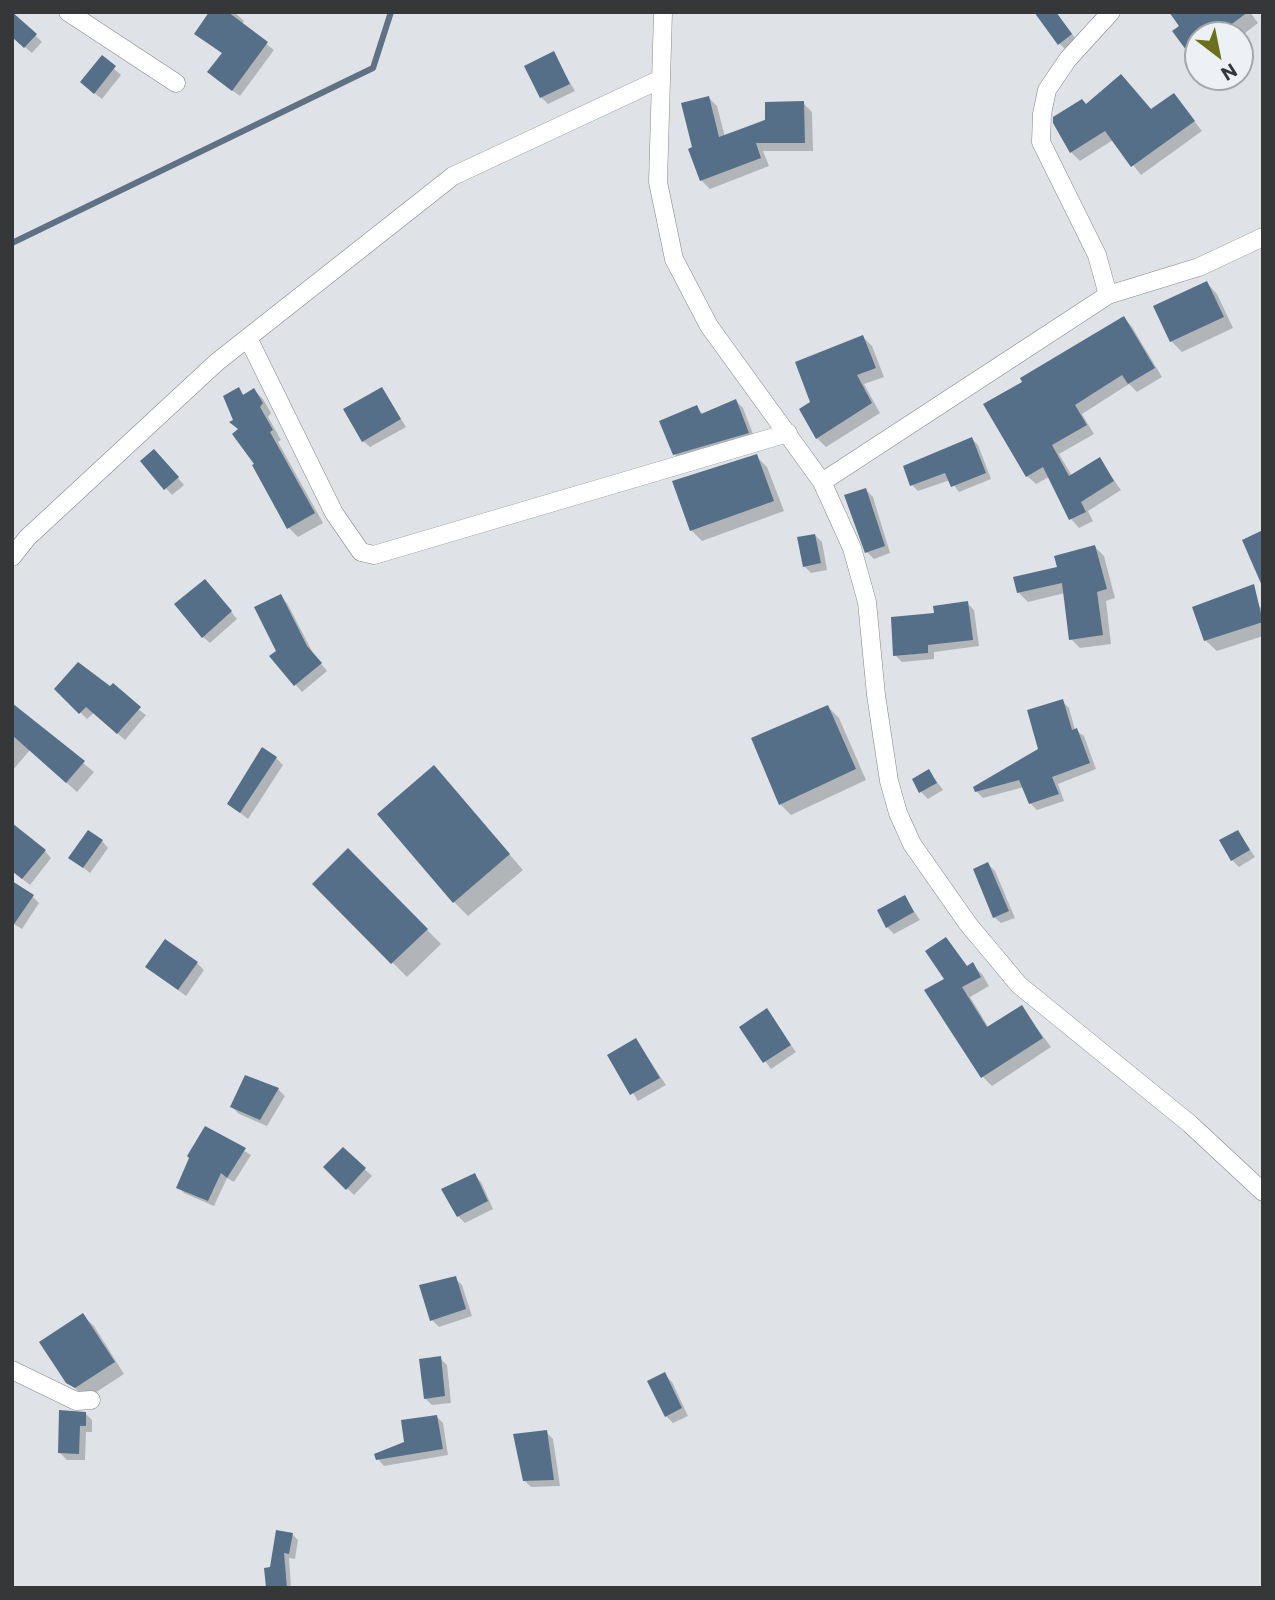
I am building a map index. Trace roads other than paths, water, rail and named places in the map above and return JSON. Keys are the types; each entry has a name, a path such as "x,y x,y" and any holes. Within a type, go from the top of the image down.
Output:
{"street":[{"path":"68,12 176,83"},
{"path":"663,12 658,182 674,259 709,326 822,482 852,548 867,602 876,695 889,781 898,813 912,844 968,924 1018,985 1190,1124 1263,1192"},
{"path":"1108,295 1097,255 1041,142 1042,114 1047,90 1068,59 1111,12"},
{"path":"12,557 27,538 248,338 453,176 661,79"},
{"path":"822,482 1108,295 1199,267 1263,237"},
{"path":"248,338 334,513 361,552 373,555 788,433"},
{"path":"12,1370 76,1401 91,1400"}],"waterway":[{"path":"12,243 373,68 391,12"}]}
